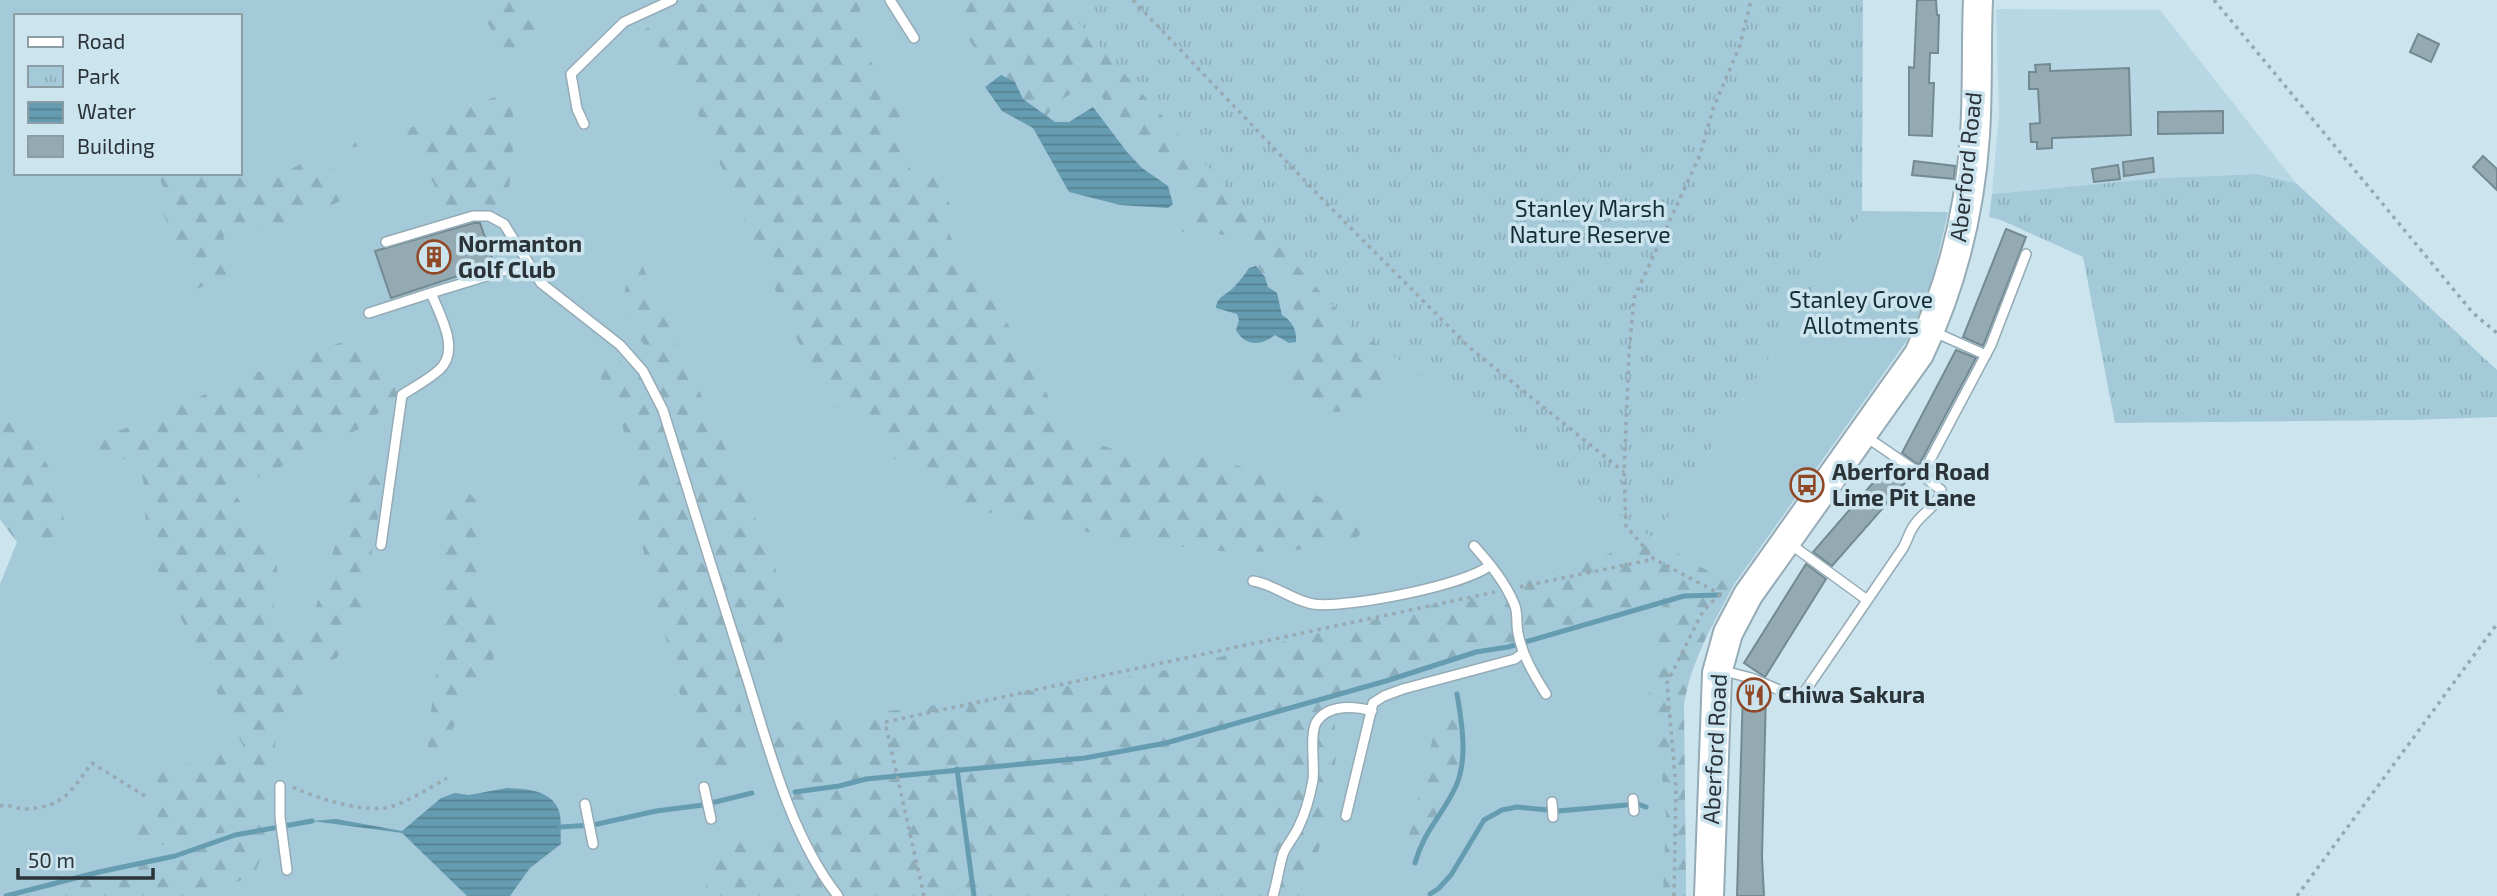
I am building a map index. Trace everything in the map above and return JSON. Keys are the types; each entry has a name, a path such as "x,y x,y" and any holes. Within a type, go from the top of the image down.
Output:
{"main road":[{"name":"Aberford Road","path":"1709,896 1717,673 1728,633 1745,601 1786,541 1920,354 1931,330 1954,266 1966,205 1975,136 1978,0"}],"lane":[{"path":"583,124 577,109 571,74 624,22 672,0"},
{"path":"890,0 914,37"},
{"path":"386,242 473,216 489,216 504,224 541,283 620,345 643,371 663,410 763,729 802,841 838,896"},
{"path":"1922,475 1986,355 2026,254"},
{"path":"369,313 516,267"},
{"path":"381,545 402,395 439,370 448,359 450,350 431,293"},
{"path":"1931,330 1986,355"},
{"path":"1728,672 1801,697 1903,548 1913,526 1941,494 1941,490 1922,475 1862,434"},
{"path":"1786,541 1867,600"},
{"path":"1474,546 1507,590 1516,610 1524,653 1546,694"},
{"path":"1253,581 1262,582 1301,601 1316,605 1336,604 1370,601 1422,590 1466,578 1482,572 1490,565"},
{"path":"1346,817 1373,703 1384,695 1515,659 1524,653"},
{"path":"1273,896 1284,853 1299,827 1309,798 1315,762 1313,734 1317,721 1327,713 1343,707 1357,706 1372,711"},
{"path":"280,786 280,817 287,870"},
{"path":"705,790 710,815"},
{"path":"1633,799 1634,811"},
{"path":"1552,802 1553,817"},
{"path":"586,809 592,840"}],"path":[{"path":"1133,0 1327,204 1470,348 1624,472"},
{"path":"1674,896 1676,788 1667,683 1703,611 1718,595 1654,559 1626,526 1624,472 1634,298 1700,155 1713,108 1740,45 1751,0"},
{"path":"2214,0 2473,313 2497,333"},
{"path":"925,896 885,722 1654,559"},
{"path":"2297,896 2497,624"},
{"path":"0,806 5,804 23,810 58,804 92,763 145,796"},
{"path":"291,786 309,796 333,802 390,808 447,778"}],"shaded area":[{"path":"1996,9 2160,10 2296,183 2257,174 2160,178 1992,194 1999,113"}],"green space":[{"name":"Normanton Golf Club","path":"0,0 1058,0 1654,539 1862,211 1948,212 1931,286 1908,339 1733,586 1705,639 1690,675 1684,703 1686,896 0,896 0,584 17,542 0,519"},
{"path":"474,0 545,0 528,54 515,56 504,51"},
{"path":"711,0 861,0 859,37 904,116 908,135 909,167 922,179 937,176 952,210 950,236 1025,351 1052,404 1073,428 1093,442 1115,449 1137,453 1193,455 1259,472 1337,506 1355,519 1364,531 1352,541 1284,552 1219,551 1132,541 982,511 955,500 907,470 887,452 866,423 841,411 823,389 807,362 688,91 675,67 645,29"},
{"path":"944,0 1174,0 1386,350 1357,357 1397,382 1379,383 1349,411 1333,412 1309,403 1282,371 1291,357 1301,360 1310,356 1315,348 1314,338 1306,320 1288,305 1288,292 1282,282 1271,275 1258,272 1253,254 1243,243 1230,236 1162,230 1147,225 1167,227 1185,218 1190,202 1187,191 1095,90 1085,87 1063,99 1047,115 1039,129 1016,114"},
{"name":"Stanley Marsh Nature Reserve","path":"1058,0 1863,0 1862,211 1654,539 1352,327"},
{"path":"509,92 515,127 507,207 470,202 440,211 438,193 413,140 353,147 342,156 338,144 351,139 398,132"},
{"path":"323,152 346,199 264,232 253,229 223,237 234,258 227,263 231,274 197,289 163,213 172,207 158,175 242,175 242,160 252,179 258,180 262,185"},
{"path":"2257,174 2296,183 2497,370 2497,417 2115,423 2083,257 1989,217 1992,194 2160,178"},
{"path":"634,261 642,265 743,487 782,593 785,615 783,637 776,658 739,699 746,734 746,761 733,771 714,766 702,758 688,726 637,525 631,469 619,408 603,388 596,353 617,357 629,375 661,378 648,350 621,312 629,269"},
{"path":"361,335 370,368 393,367 399,390 397,398 357,430 232,490 274,551 277,562 274,609 276,620 291,638 301,634 314,613 357,474 364,467 376,464 382,470 377,524 361,609 337,658 315,667 305,691 284,717 277,736 270,777 271,792 279,803 260,807 264,828 187,837 158,846 142,846 123,838 117,830 122,826 155,813 155,797 147,778 152,774 244,748 147,548 141,472 134,463 124,459 102,460 92,455 90,446 100,439 250,375"},
{"path":"0,401 18,416 50,469 60,497 64,521 55,537 17,542 0,519"},
{"path":"460,494 470,494 479,509 480,580 496,616 492,682 462,706 441,758 431,758 428,734 439,651 438,605 445,557 445,511"},
{"path":"1654,539 1733,586 1697,657 1684,703 1686,896 1663,896 1666,815 1648,686 1663,602 1508,647 1476,652 1332,695 1337,750 1326,825 1305,896 702,896 722,842 802,841 763,729 819,718 915,708 1154,673 1500,589"},
{"path":"1457,694 1463,741 1460,775 1451,796 1423,841 1415,863 1403,860 1443,696"},
{"path":"273,828 254,875 204,896 6,896 175,856 235,835"}],"water":[{"path":"1001,75 1015,82 1023,99 1055,122 1069,122 1093,107 1142,168 1168,186 1173,204 1168,208 1120,205 1069,192 1033,128 1002,111 985,87"},
{"path":"1256,266 1265,277 1268,287 1277,293 1282,315 1293,326 1296,342 1289,343 1275,335 1259,343 1244,340 1236,330 1239,320 1237,314 1216,308 1220,298 1236,285 1249,268"},
{"path":"507,788 538,792 551,799 559,811 561,823 561,844 530,868 510,896 467,896 402,833 312,821 336,819 402,831 441,798 455,793 469,795"}],"building":[{"path":"1917,0 1936,0 1939,15 1938,53 1930,53 1929,83 1934,83 1932,136 1909,135 1909,67 1914,68"},
{"path":"2418,34 2439,44 2431,62 2410,52"},
{"path":"2050,64 2050,71 2129,68 2131,135 2052,138 2052,148 2037,149 2037,142 2031,142 2030,124 2040,123 2038,89 2029,89 2029,72 2036,72 2035,65"},
{"path":"2223,111 2223,133 2158,134 2158,112"},
{"path":"2483,156 2497,169 2497,190 2473,167"},
{"path":"2153,158 2154,172 2124,176 2123,162"},
{"path":"1914,161 1955,166 1954,179 1912,175"},
{"path":"2118,165 2120,179 2094,182 2092,169"},
{"name":"Normanton Golf Club","path":"480,223 494,264 391,298 375,251"},
{"path":"2006,229 2026,237 1983,346 1963,337"},
{"path":"1956,350 1976,358 1919,465 1902,453"},
{"path":"1891,462 1911,476 1832,566 1813,552"},
{"path":"1806,564 1826,579 1765,677 1744,663"},
{"path":"1743,689 1766,692 1762,857 1764,896 1737,896"}],"waterway":[{"path":"795,792 866,779 1085,758 1166,743 1386,681 1476,652 1508,647 1684,596 1719,595"},
{"path":"1415,863 1423,841 1451,796 1460,775 1463,741 1457,694"},
{"path":"957,769 974,896"},
{"path":"560,827 593,825 752,793"},
{"path":"1430,894 1451,875 1484,820 1502,810 1517,807 1558,811 1638,804 1646,807"},
{"path":"6,896 175,856 235,835 312,821"}],"place":[{"name":"Normanton Golf Club","path":"434,257"},
{"name":"Aberford Road Lime Pit Lane","path":"1807,485"},
{"name":"Chiwa Sakura","path":"1754,695"}],"park label":[{"name":"Stanley Grove Allotments","path":"1861,313"}]}
